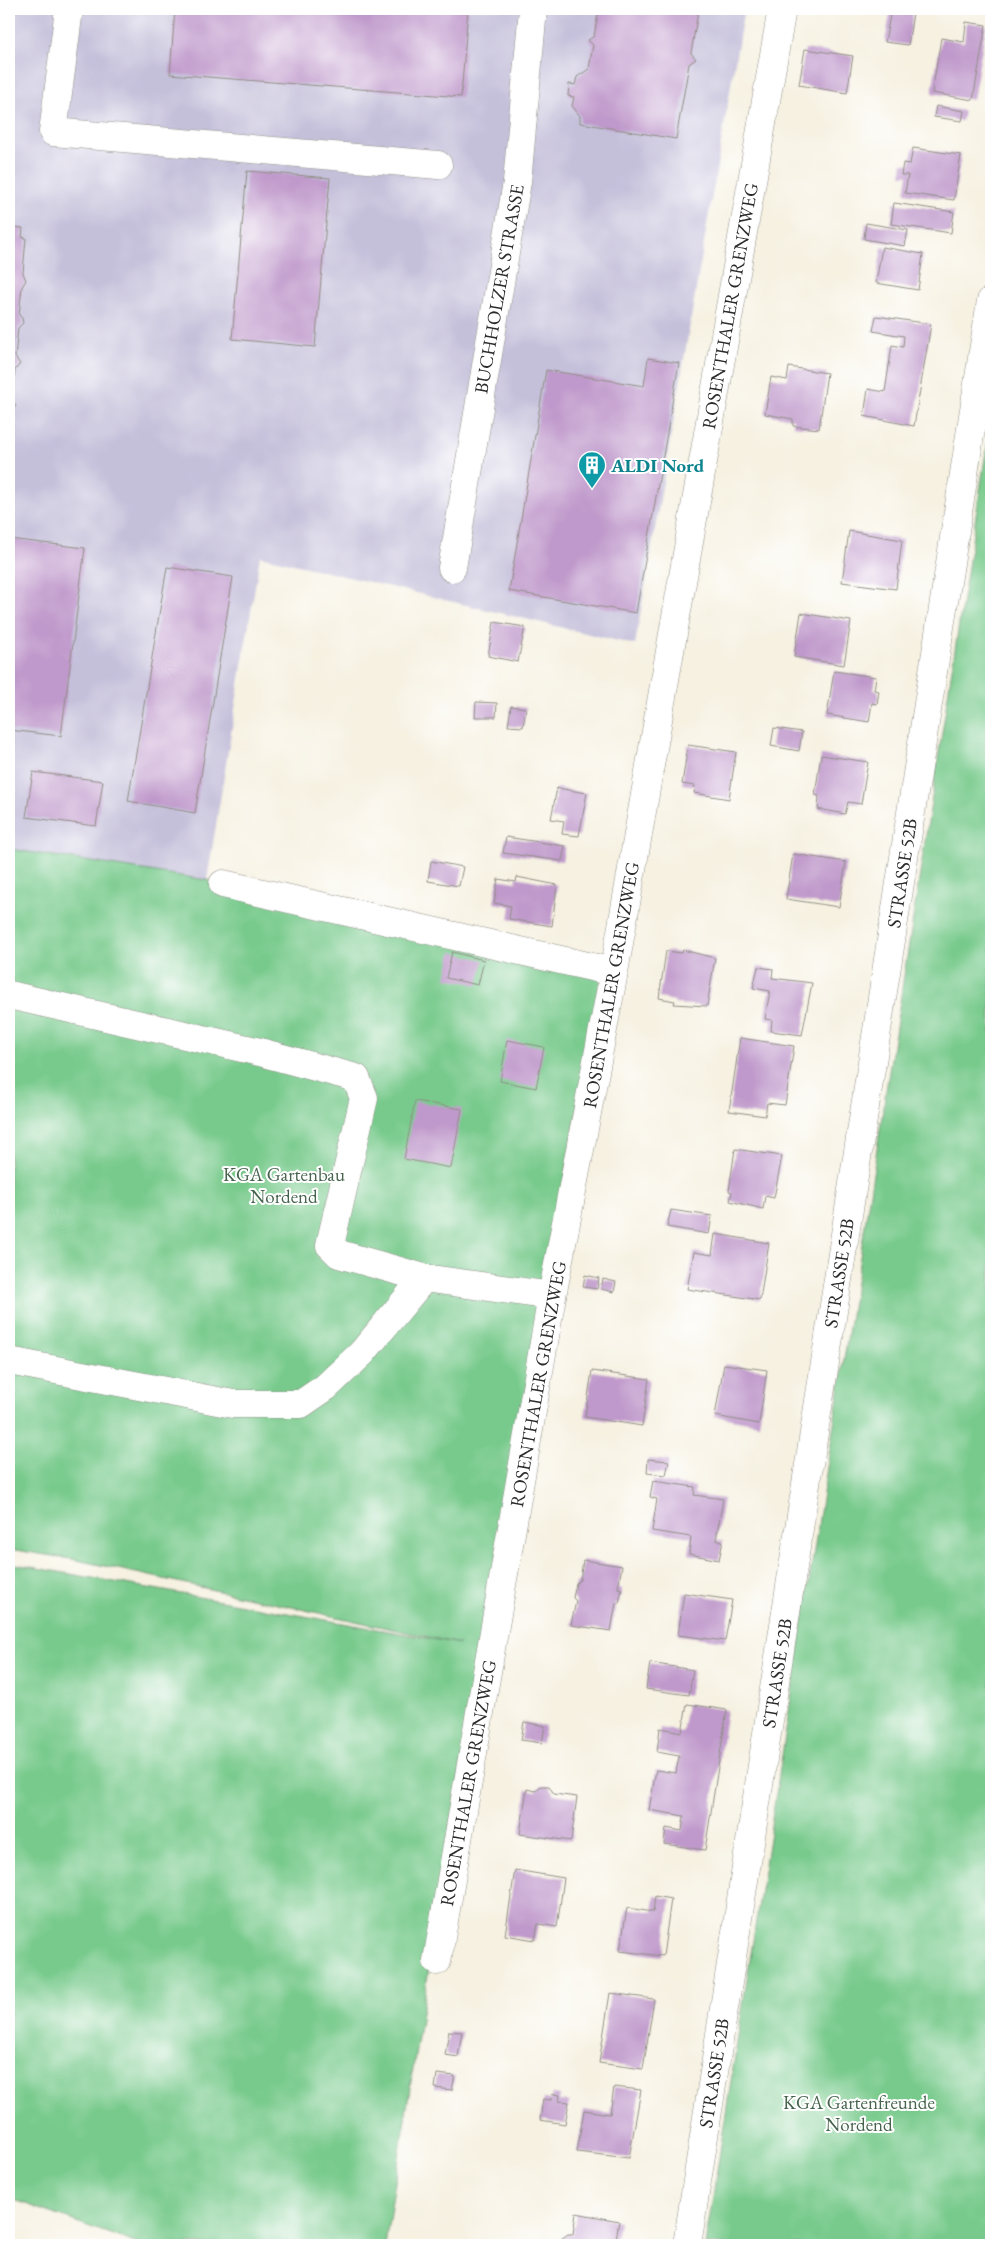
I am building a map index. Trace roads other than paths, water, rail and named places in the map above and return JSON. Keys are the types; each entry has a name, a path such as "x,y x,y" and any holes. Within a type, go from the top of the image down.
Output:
{"street":[{"path":"69,9 53,132 438,166"},
{"name":"BUCHHOLZER STRASSE","path":"452,568 517,182 533,9"},
{"name":"ROSENTHALER GRENZWEG","path":"437,1961 552,1296 614,972 782,9"},
{"name":"STRASSE 52B","path":"687,2245 991,301"},
{"path":"223,884 614,972"},
{"path":"9,995 260,1052 356,1078 364,1098 330,1245 339,1254 424,1278 552,1296"},
{"path":"9,1361 233,1404 301,1404 326,1387 362,1354 424,1278"}],"place":[{"name":"ALDI Nord","path":"592,489"}],"park label":[{"name":"KGA Gartenbau Nordend","path":"284,1185"},
{"name":"KGA Gartenfreunde Nordend","path":"859,2113"}]}
